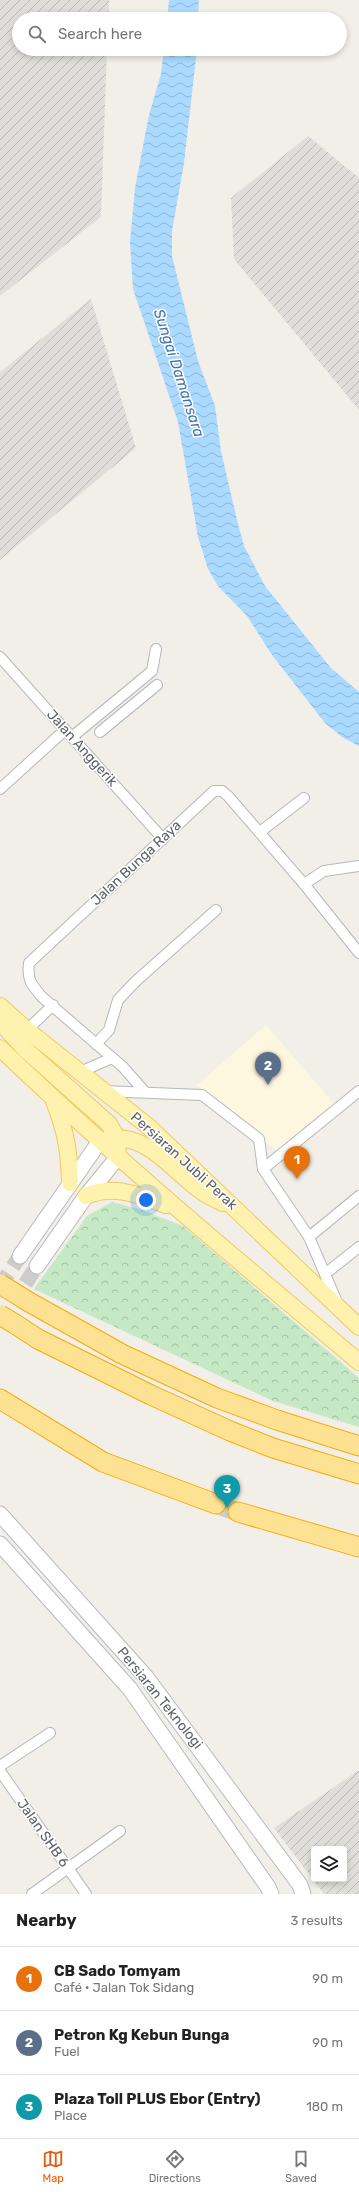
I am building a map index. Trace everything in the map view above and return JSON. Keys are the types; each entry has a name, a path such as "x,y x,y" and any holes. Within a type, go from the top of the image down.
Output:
{"highway":[{"path":"0,1284 122,1354 217,1398 277,1420 359,1446"},
{"path":"7,1320 38,1339 151,1396 230,1431 273,1448 359,1474"},
{"path":"0,1399 103,1462 216,1504"},
{"path":"238,1512 359,1546"}],"main road":[{"name":"Persiaran Jubli Perak","path":"0,1006 27,1030 149,1127 241,1212 359,1327"},
{"path":"0,1022 26,1050 109,1124 117,1138 118,1157 86,1196 37,1266"},
{"path":"0,1048 54,1100 175,1208 359,1362"},
{"path":"54,1100 66,1132 70,1157 70,1182"},
{"path":"20,1256 70,1182 100,1141 117,1138 130,1138 146,1146 204,1193 241,1212"},
{"path":"86,1196 98,1191 113,1190 135,1193 175,1208"},
{"name":"Persiaran Teknologi","path":"0,1514 146,1677 300,1886 303,1894"},
{"name":"Persiaran Teknologi","path":"0,1544 130,1689 268,1887 271,1894"}],"street":[{"path":"0,789 69,733 107,708 152,671 156,649"},
{"name":"Jalan Anggerik","path":"0,657 163,839"},
{"path":"100,732 157,685"},
{"path":"107,708 116,719"},
{"name":"Jalan Bunga Raya","path":"145,1092 112,1058 32,984 27,975 29,963 214,791 222,791 228,796 304,884 359,953"},
{"path":"260,832 304,798"},
{"path":"304,884 324,871 359,866"},
{"path":"96,1044 109,1030 118,1000 136,981 216,910"},
{"path":"27,1030 53,1005"},
{"path":"80,1072 112,1058"},
{"path":"104,1091 202,1095 259,1139 263,1169 309,1237 340,1310"},
{"path":"263,1169 359,1091"},
{"path":"309,1237 359,1196"},
{"path":"325,1274 359,1247"},
{"path":"0,1766 50,1733"},
{"name":"Jalan SHB 6","path":"0,1771 86,1894"},
{"path":"32,1894 120,1830"}],"shaded area":[{"path":"0,0 109,0 109,12 12,12 12,56 107,56 101,217 0,296"},
{"path":"308,136 359,178 359,410 234,259 231,198"},
{"path":"91,299 136,448 0,560 0,372"},
{"path":"266,1025 336,1106 279,1153 197,1085"},
{"path":"359,1770 359,1894 324,1894 315,1882 347,1882 347,1846 311,1846 311,1877 274,1828"}],"green space":[{"path":"112,1202 142,1210 183,1226 359,1378 359,1427 273,1401 34,1289 87,1216"}],"water":[{"path":"169,0 199,0 198,12 168,12"},
{"name":"Sungai Damansara","path":"163,56 196,56 184,163 172,231 172,256 198,361 215,406 221,451 244,546 265,586 330,667 359,692 359,746 342,737 325,723 272,655 247,616 218,586 208,569 198,537 178,422 133,289 130,242 135,188 149,115 161,74"}],"tunnel":[{"path":"0,1286 20,1256"},
{"path":"0,1322 37,1266"},
{"path":"216,1504 238,1512"}],"place":[{"name":"Petron Kg Kebun Bunga","path":"268,1085"},
{"name":"CB Sado Tomyam","path":"297,1179"},
{"name":"Plaza Toll PLUS Ebor (Entry)","path":"227,1508"}]}
